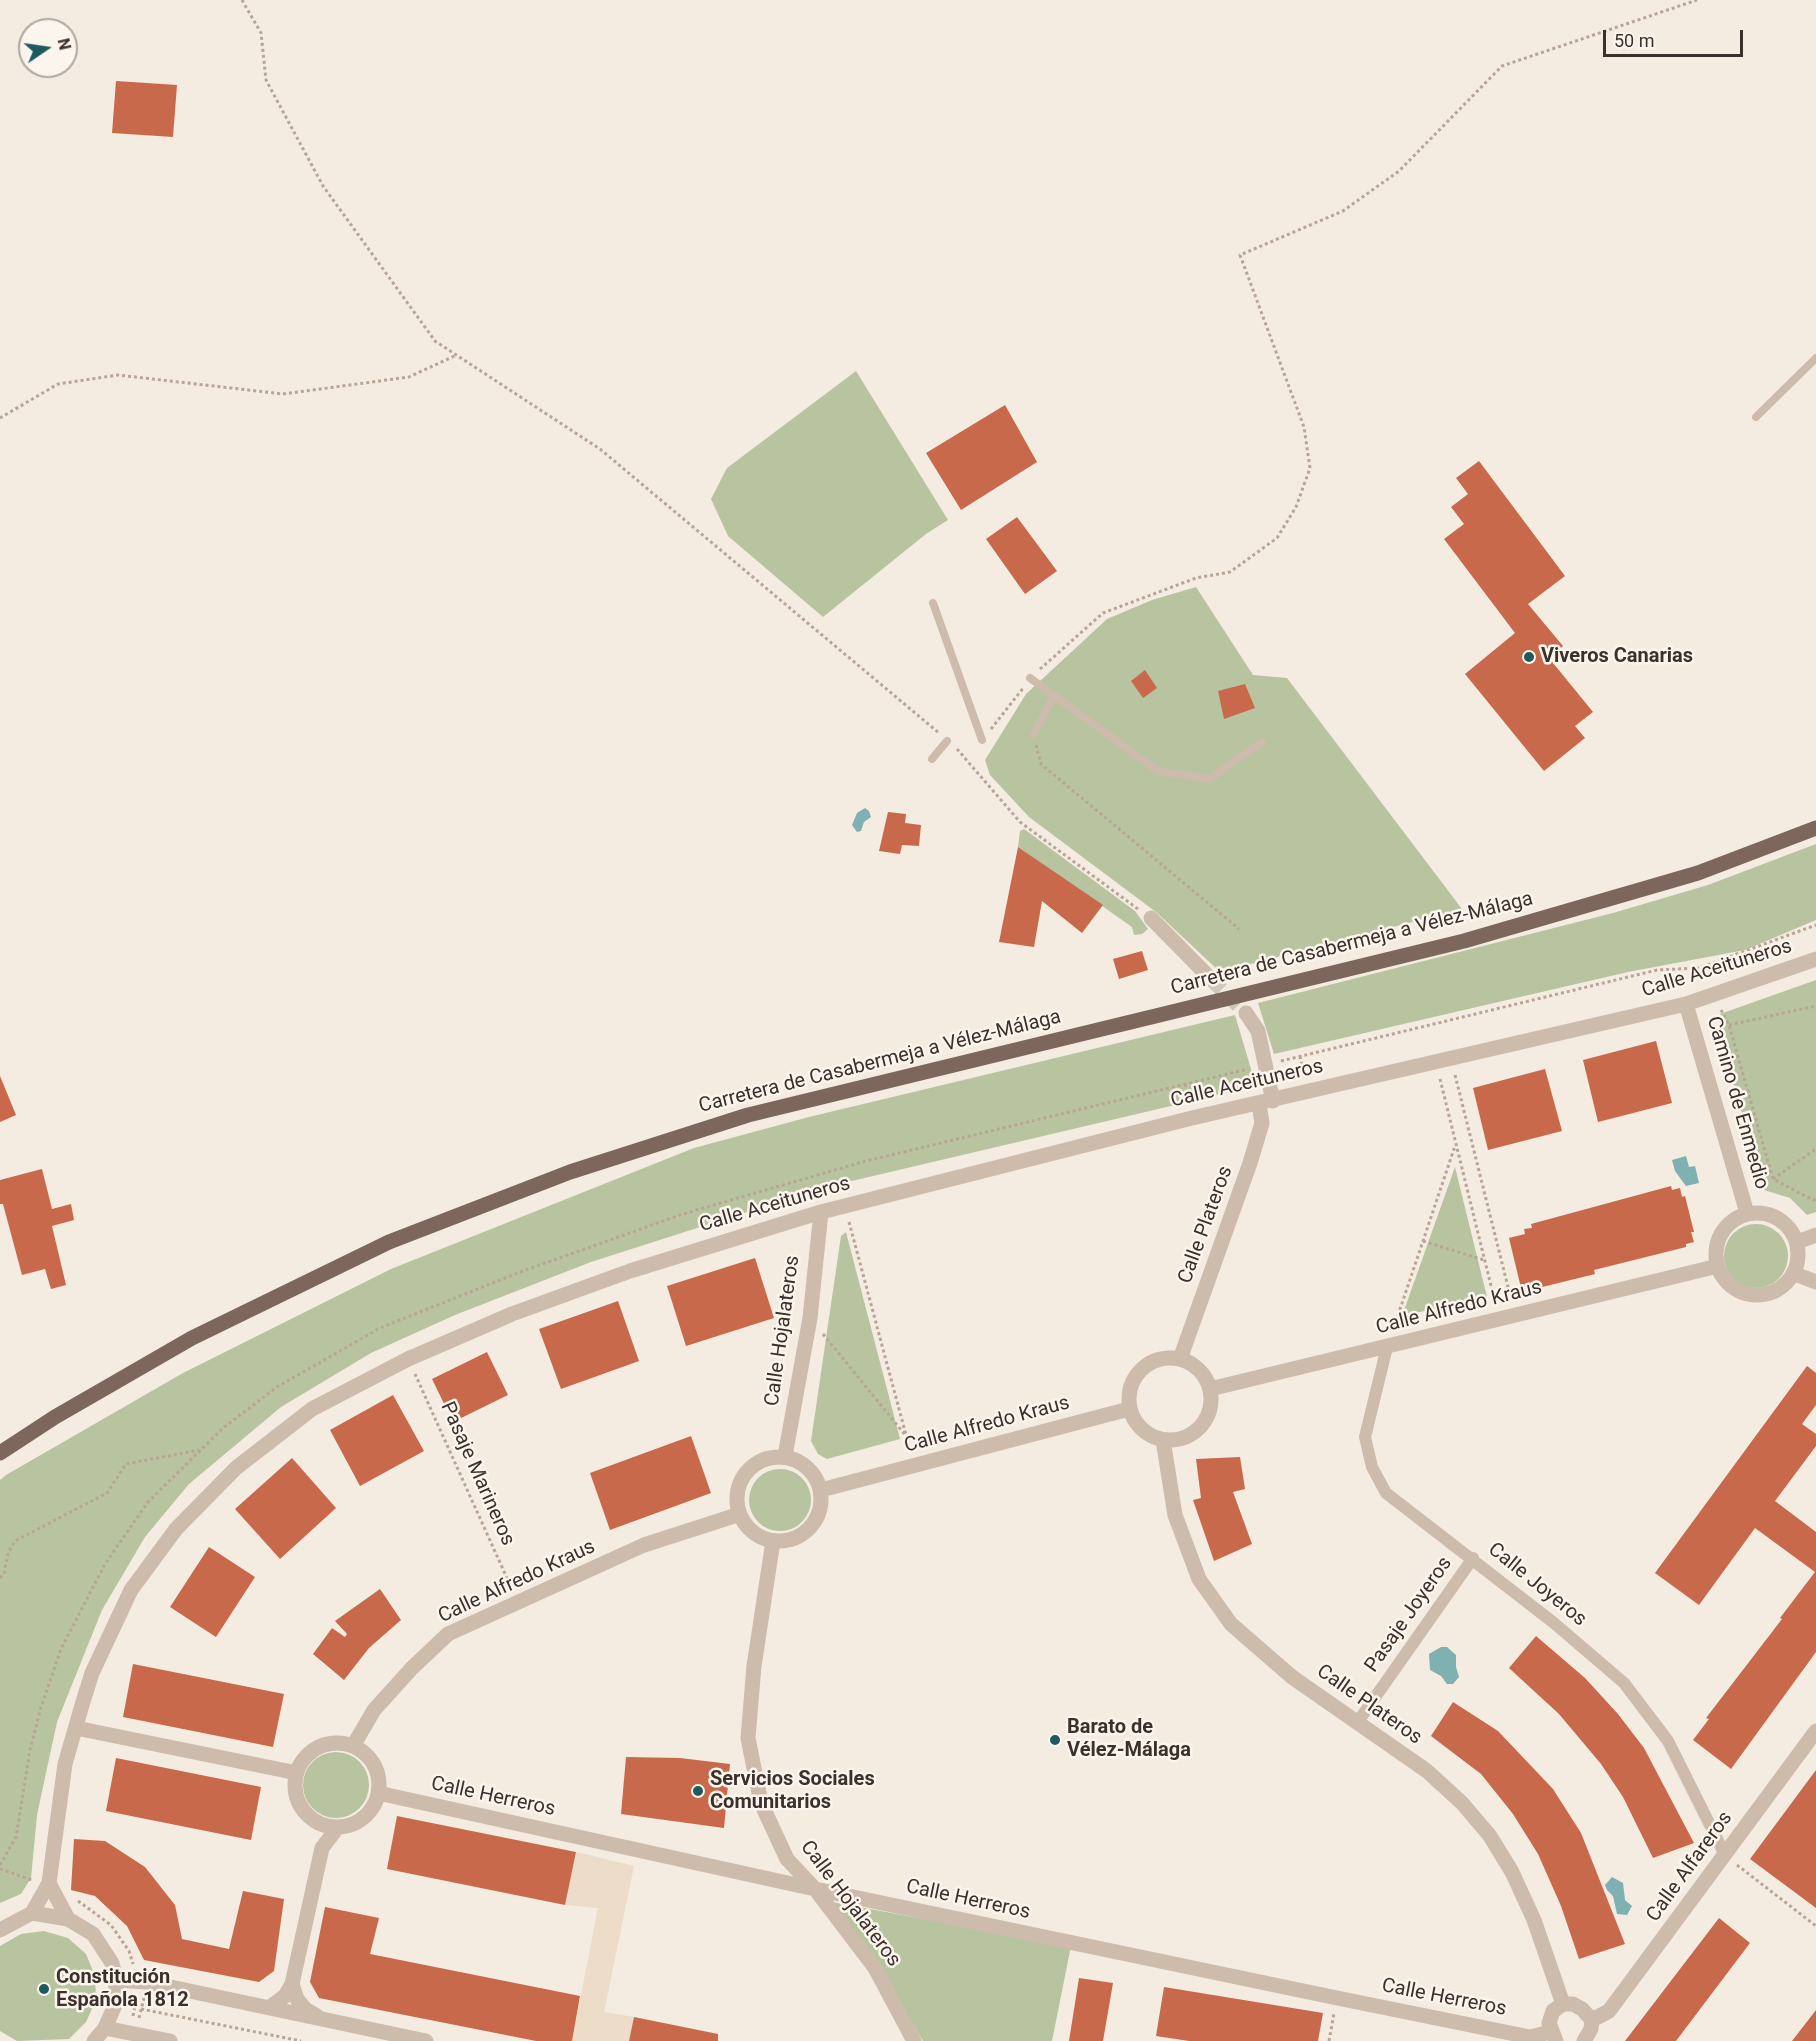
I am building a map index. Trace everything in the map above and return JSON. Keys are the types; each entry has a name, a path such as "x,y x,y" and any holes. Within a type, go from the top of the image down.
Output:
{"main road":[{"name":"Carretera de Casabermeja a Vélez-Málaga","path":"0,1453 55,1417 192,1338 389,1242 570,1172 748,1115 1464,941 1698,873 1816,828"}],"street":[{"path":"1152,918 1211,979"},
{"name":"Calle Aceituneros","path":"32,1913 49,1883 65,1764 92,1673 131,1590 176,1529 236,1468 312,1409 408,1359 512,1314 630,1271 821,1212 1192,1118 1686,1004 1816,959"},
{"name":"Camino de Enmedio","path":"1686,1004 1747,1213"},
{"path":"1246,1012 1258,1031 1266,1065 1266,1102"},
{"name":"Calle Plateros","path":"1180,1359 1253,1153 1266,1102"},
{"name":"Calle Hojalateros","path":"785,1456 810,1318 821,1212"},
{"path":"1747,1213 1763,1214 1777,1219 1789,1229 1797,1242 1799,1258 1794,1274 1784,1286 1770,1294 1754,1295 1738,1291 1725,1280 1718,1266 1716,1249 1721,1233 1732,1220 1747,1213"},
{"path":"1797,1242 1816,1235"},
{"name":"Calle Alfredo Kraus","path":"1210,1389 1718,1266"},
{"path":"1794,1274 1816,1282"},
{"name":"Calle Joyeros","path":"1387,1347 1365,1437 1372,1467 1386,1493 1473,1558 1624,1683 1668,1741 1725,1855"},
{"path":"1163,1358 1180,1359 1199,1370 1210,1389 1211,1405 1206,1421 1194,1433 1180,1440 1163,1440 1148,1435 1136,1424 1130,1409 1129,1392 1135,1376 1147,1364 1163,1358"},
{"name":"Calle Alfredo Kraus","path":"821,1490 1130,1409"},
{"name":"Calle Plateros","path":"1163,1440 1174,1515 1198,1579 1231,1624 1292,1677 1426,1772 1462,1803 1490,1836 1512,1872 1534,1920 1563,2004"},
{"path":"785,1456 801,1462 814,1474 821,1490 821,1506 815,1521 804,1533 789,1540 773,1541 759,1536 747,1527 740,1514 737,1497 741,1480 752,1466 767,1458 785,1456"},
{"name":"Calle Alfredo Kraus","path":"354,1746 374,1710 412,1668 448,1634 644,1545 740,1514"},
{"name":"Calle Hojalateros","path":"773,1541 754,1666 748,1738 761,1803 787,1859 815,1889 874,1968 914,2041"},
{"name":"Pasaje Joyeros","path":"1357,1723 1473,1558"},
{"path":"76,1728 297,1773"},
{"name":"Calle Alfareros","path":"1592,2020 1609,2011 1816,1731"},
{"path":"333,1743 354,1746 366,1754 374,1765 379,1779 378,1793 373,1806 364,1817 352,1824 338,1827 316,1821 305,1812 298,1800 295,1787 297,1773 303,1760 313,1750 333,1743"},
{"name":"Calle Herreros","path":"378,1793 815,1889 1337,1998 1530,2037 1553,2036"},
{"path":"316,1821 322,1848"},
{"path":"270,2007 285,1996 292,1984 322,1848 338,1827"},
{"path":"49,1883 68,1919"},
{"path":"0,1930 32,1913 68,1919 93,1934 104,1947 112,1963 116,1980 115,2005 105,2028 94,2041"},
{"path":"116,1980 147,1982 426,2041"},
{"path":"292,1984 293,1992 305,2009 319,2018"},
{"path":"1553,2036 1551,2015 1563,2004 1573,2004 1582,2009 1592,2020 1591,2030 1584,2041"},
{"path":"105,2028 170,2041"}],"lane":[{"path":"1756,417 1816,358"},
{"path":"933,603 982,740"},
{"path":"1030,678 1158,771 1209,779 1262,742"},
{"path":"1034,734 1054,695"},
{"path":"932,759 947,741"}],"path":[{"path":"242,0 261,33 266,80 323,186 435,341 600,448 968,759 1020,822 1152,918"},
{"path":"982,740 1030,678 1103,613 1196,578 1230,572 1277,538 1296,507 1310,468 1304,427 1240,255 1343,211 1399,171 1502,66 1697,0"},
{"path":"0,418 58,384 118,375 283,394 409,377 457,355"},
{"path":"1034,734 1041,764 1239,928"},
{"path":"0,1865 16,1837 30,1750 41,1707 61,1649 105,1564 142,1511 223,1428 277,1387 380,1328 520,1272 683,1214 866,1161 1657,970 1700,968 1816,925"},
{"path":"1713,996 1729,1024 1773,1179 1813,1200 1816,1198"},
{"path":"1729,1024 1816,1006"},
{"path":"1443,1061 1456,1144 1499,1320"},
{"path":"1443,1061 1516,1316"},
{"path":"1387,1347 1456,1144"},
{"path":"1773,1179 1816,1149"},
{"path":"845,1206 914,1466"},
{"path":"1423,1242 1485,1260"},
{"path":"810,1318 907,1437"},
{"name":"Pasaje Marineros","path":"408,1359 518,1601"},
{"path":"0,1578 4,1575 8,1553 15,1541 107,1493 126,1464 200,1450"},
{"path":"1725,1855 1816,1926"},
{"path":"136,2034 147,1982"},
{"path":"1329,2041 1337,1998"},
{"path":"141,2009 301,2041"}],"green space":[{"path":"856,371 948,520 926,534 823,617 728,536 711,499 727,468"},
{"path":"1196,587 1253,675 1287,678 1462,909 1220,972 1156,912 1029,817 990,775 985,760 1026,694 1107,619 1152,600"},
{"path":"1024,829 1135,911 1148,929 1142,934 1134,935 1132,927 1018,847 1020,831"},
{"path":"1816,844 1816,920 1745,950 1628,972 1274,1054 1258,1003 1613,913 1708,885"},
{"path":"1816,980 1816,1212 1807,1215 1790,1198 1764,1190 1719,1033 1720,1014"},
{"path":"1235,1015 1256,1086 822,1188 591,1262 455,1315 371,1353 281,1407 189,1484 145,1537 102,1610 57,1722 37,1815 31,1878 21,1894 0,1903 0,1480 6,1475 183,1373 391,1269 694,1148 809,1117"},
{"path":"1455,1167 1487,1297 1402,1316"},
{"path":"1750,1224 1762,1224 1779,1233 1786,1244 1788,1256 1786,1268 1779,1279 1762,1288 1750,1288 1738,1283 1729,1274 1724,1262 1724,1250 1729,1238 1738,1229"},
{"path":"846,1232 900,1439 827,1459 818,1454 811,1441 841,1236"},
{"path":"774,1469 786,1469 802,1478 809,1488 811,1500 809,1512 802,1522 786,1531 774,1531 763,1526 754,1517 749,1506 749,1494 754,1483 763,1474"},
{"path":"336,1752 349,1755 359,1762 366,1772 369,1785 366,1798 359,1808 349,1815 336,1818 323,1815 313,1808 306,1798 303,1785 306,1772 313,1762 323,1755"},
{"path":"832,1902 1071,1946 1052,2041 923,2041 876,1962"},
{"path":"44,1931 68,1938 86,1954 95,1976 96,2000 86,2022 69,2039 17,2041 0,2031 0,1946 21,1934"}],"shaded area":[{"path":"576,1852 634,1866 604,2012 634,2017 629,2041 572,2041 598,1908 565,1905"}],"water":[{"path":"865,808 871,817 864,822 861,831 857,832 852,825 857,813"},
{"path":"1686,1156 1689,1167 1695,1166 1699,1183 1686,1186 1675,1171 1672,1160"},
{"path":"1441,1647 1447,1647 1456,1655 1459,1677 1453,1684 1447,1684 1441,1676 1430,1670 1429,1654"},
{"path":"1612,1877 1623,1883 1625,1900 1632,1906 1627,1915 1617,1914 1613,1896 1605,1885"}],"building":[{"path":"116,81 177,85 173,137 112,133"},
{"path":"1005,405 1037,462 961,510 926,453"},
{"path":"1479,461 1565,576 1528,604 1563,646 1549,658 1593,712 1575,726 1585,738 1544,771 1465,674 1515,633 1444,539 1464,524 1451,507 1468,494 1456,478"},
{"path":"1017,517 1057,571 1025,594 986,539"},
{"path":"1145,670 1157,688 1143,698 1131,681"},
{"path":"1245,684 1255,708 1224,719 1218,691"},
{"path":"888,812 906,814 905,823 921,825 919,846 902,845 900,854 879,851"},
{"path":"1018,847 1103,905 1082,933 1042,901 1034,947 999,942"},
{"path":"1142,951 1148,970 1119,979 1113,959"},
{"path":"1656,1041 1672,1103 1598,1122 1583,1060"},
{"path":"1545,1069 1562,1131 1488,1150 1473,1088"},
{"path":"0,1076 16,1115 0,1122"},
{"path":"42,1169 52,1209 71,1204 74,1220 52,1226 66,1285 51,1289 45,1269 22,1275 3,1204 0,1204 0,1180"},
{"path":"1671,1186 1672,1190 1680,1188 1682,1197 1685,1196 1694,1232 1691,1232 1694,1242 1686,1244 1686,1247 1594,1270 1595,1274 1522,1292 1509,1238 1525,1234 1524,1229 1532,1228 1531,1224"},
{"path":"755,1258 774,1318 686,1346 667,1286"},
{"path":"618,1301 639,1361 561,1389 539,1329"},
{"path":"487,1352 508,1395 453,1422 432,1379"},
{"path":"1807,1366 1816,1373 1816,1405 1802,1424 1816,1434 1816,1446 1775,1501 1816,1532 1816,1652 1731,1769 1693,1740 1709,1719 1706,1718 1815,1572 1755,1528 1699,1605 1655,1573"},
{"path":"393,1395 424,1451 360,1486 330,1430"},
{"path":"691,1436 711,1493 610,1530 590,1473"},
{"path":"1240,1457 1245,1489 1233,1492 1252,1544 1214,1561 1193,1500 1201,1498 1196,1459"},
{"path":"292,1458 336,1508 280,1559 235,1509"},
{"path":"209,1547 255,1577 216,1637 170,1607"},
{"path":"380,1589 401,1620 369,1648 344,1680 313,1654 332,1628 345,1637 347,1634 335,1621"},
{"path":"1536,1636 1585,1678 1618,1714 1644,1748 1694,1843 1653,1858 1623,1797 1601,1764 1559,1714 1509,1668"},
{"path":"133,1664 284,1694 273,1747 123,1717"},
{"path":"1453,1702 1498,1731 1553,1789 1581,1833 1625,1944 1579,1959 1561,1906 1538,1854 1513,1814 1481,1774 1431,1736"},
{"path":"626,1757 680,1758 730,1764 724,1828 621,1814"},
{"path":"116,1758 261,1787 251,1840 106,1811"},
{"path":"1816,1770 1816,1908 1750,1859"},
{"path":"397,1816 576,1852 565,1905 387,1869"},
{"path":"74,1839 105,1841 145,1867 175,1905 182,1939 229,1949 243,1891 284,1899 274,1971 259,1982 144,1960 127,1926 95,1896 71,1890"},
{"path":"325,1907 379,1918 370,1954 580,1996 572,2041 536,2041 319,1998 310,1982"},
{"path":"1719,1918 1750,1943 1676,2041 1625,2041"},
{"path":"1079,1978 1113,1983 1103,2041 1069,2041"},
{"path":"1164,1987 1323,2013 1318,2041 1189,2041 1156,2036"},
{"path":"1816,2010 1816,2041 1792,2041"},
{"path":"634,2017 718,2034 718,2041 629,2041"}],"tunnel":[{"path":"1211,979 1246,1013"}],"place":[{"name":"Viveros Canarias","path":"1529,657"},
{"name":"Barato de Vélez-Málaga","path":"1055,1740"},
{"name":"Servicios Sociales Comunitarios","path":"698,1791"},
{"name":"Constitución Española 1812","path":"44,1989"}]}
